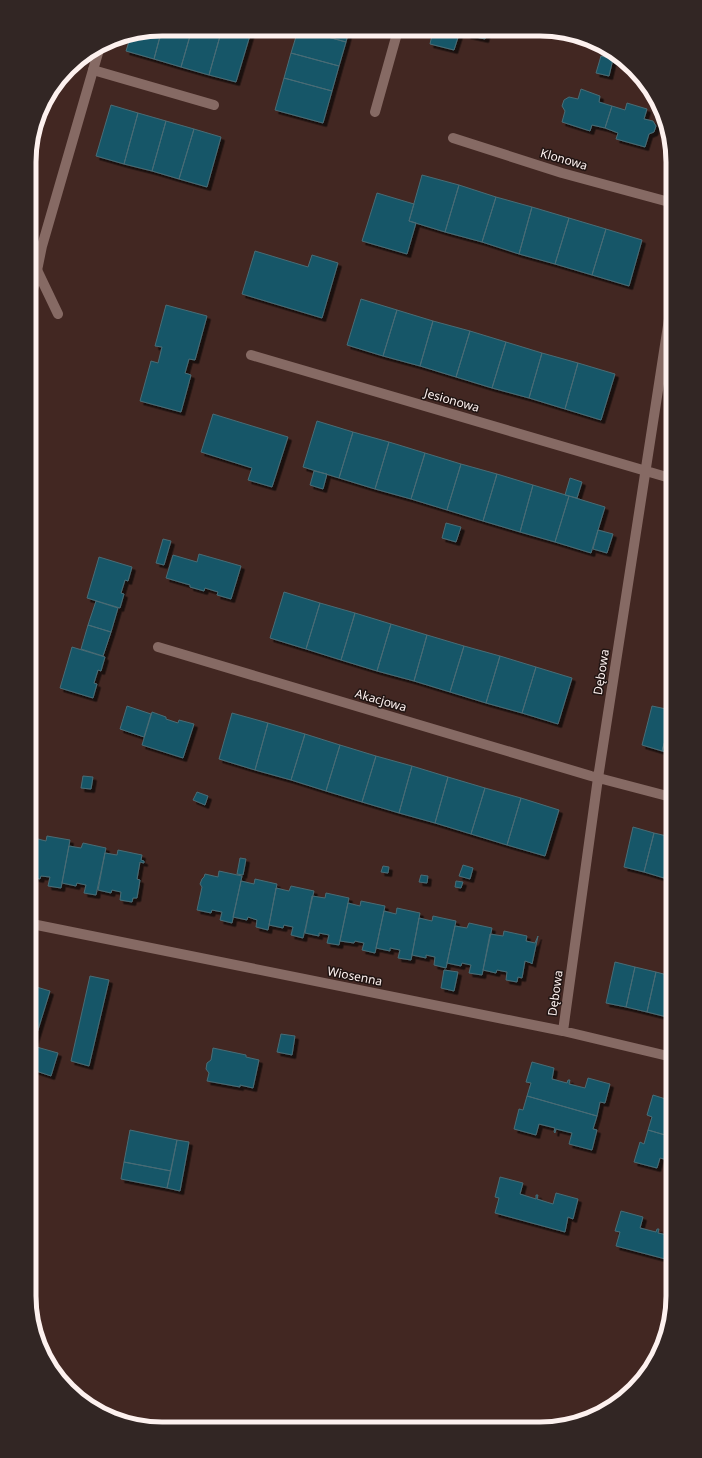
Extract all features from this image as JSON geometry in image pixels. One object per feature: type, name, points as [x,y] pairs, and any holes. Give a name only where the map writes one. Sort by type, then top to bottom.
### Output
[{"type":"street","points":[[375,112],[396,36]]},
{"type":"street","points":[[36,275],[42,246],[98,54]]},
{"type":"street","points":[[93,70],[214,105]]},
{"type":"street","name":"Klonowa","points":[[453,138],[562,173],[666,201]]},
{"type":"street","points":[[37,270],[58,314]]},
{"type":"street","name":"Dębowa","points":[[563,1031],[598,778],[666,338]]},
{"type":"street","name":"Jesionowa","points":[[252,355],[666,477]]},
{"type":"street","name":"Akacjowa","points":[[158,647],[598,778],[666,796]]},
{"type":"street","name":"Wiosenna","points":[[36,925],[563,1031],[666,1056]]},
{"type":"building","points":[[160,36],[190,36],[181,67],[154,59]]},
{"type":"building","points":[[160,36],[154,59],[126,51],[129,40]]},
{"type":"building","points":[[190,36],[220,36],[209,75],[181,67]]},
{"type":"building","points":[[220,36],[250,36],[236,82],[209,75]]},
{"type":"building","points":[[296,36],[324,36],[346,42],[339,66],[291,53]]},
{"type":"building","points":[[324,36],[348,36],[346,42]]},
{"type":"building","points":[[432,36],[458,36],[454,50],[430,44]]},
{"type":"building","points":[[472,36],[486,36],[485,39]]},
{"type":"building","points":[[291,53],[339,66],[332,91],[284,78]]},
{"type":"building","points":[[601,56],[613,59],[609,76],[596,73]]},
{"type":"building","points":[[284,78],[332,91],[323,123],[275,110]]},
{"type":"building","points":[[581,89],[600,96],[599,102],[612,106],[605,128],[592,125],[590,131],[562,122],[565,111],[562,106],[564,100],[569,97],[578,99]]},
{"type":"building","points":[[627,103],[647,109],[644,119],[653,121],[656,126],[654,132],[649,134],[645,147],[616,139],[618,133],[605,128],[612,106],[625,110]]},
{"type":"building","points":[[111,105],[138,113],[124,164],[96,156]]},
{"type":"building","points":[[138,113],[166,121],[152,171],[124,164]]},
{"type":"building","points":[[166,121],[194,129],[179,179],[152,171]]},
{"type":"building","points":[[194,129],[221,137],[207,187],[179,179]]},
{"type":"building","points":[[422,175],[459,185],[445,232],[409,221]]},
{"type":"building","points":[[459,185],[496,197],[482,242],[445,232]]},
{"type":"building","points":[[377,193],[414,204],[409,221],[416,223],[407,254],[362,241]]},
{"type":"building","points":[[496,197],[532,207],[519,254],[482,242]]},
{"type":"building","points":[[532,207],[569,218],[555,264],[519,254]]},
{"type":"building","points":[[569,218],[606,229],[592,275],[555,264]]},
{"type":"building","points":[[606,229],[642,240],[629,286],[592,275]]},
{"type":"building","points":[[255,251],[308,267],[312,255],[338,263],[322,318],[242,294]]},
{"type":"building","points":[[361,299],[397,310],[383,356],[347,345]]},
{"type":"building","points":[[166,305],[207,316],[195,360],[189,359],[185,373],[191,375],[181,412],[140,401],[151,361],[158,363],[162,347],[155,346]]},
{"type":"building","points":[[397,310],[433,321],[420,366],[383,356]]},
{"type":"building","points":[[433,321],[470,331],[456,377],[420,366]]},
{"type":"building","points":[[470,331],[506,342],[492,388],[456,377]]},
{"type":"building","points":[[506,342],[542,353],[529,398],[492,388]]},
{"type":"building","points":[[542,353],[578,363],[565,409],[529,398]]},
{"type":"building","points":[[578,363],[615,374],[601,420],[565,409]]},
{"type":"building","points":[[213,414],[288,437],[272,487],[248,480],[252,468],[201,452]]},
{"type":"building","points":[[317,421],[353,432],[339,478],[303,467]]},
{"type":"building","points":[[353,432],[389,442],[375,489],[339,478]]},
{"type":"building","points":[[389,442],[425,453],[411,499],[375,489]]},
{"type":"building","points":[[425,453],[461,464],[447,510],[411,499]]},
{"type":"building","points":[[461,464],[497,474],[483,521],[447,510]]},
{"type":"building","points":[[314,471],[327,474],[323,489],[310,485]]},
{"type":"building","points":[[497,474],[533,485],[520,532],[483,521]]},
{"type":"building","points":[[570,478],[582,482],[577,498],[565,495]]},
{"type":"building","points":[[533,485],[569,496],[555,542],[520,532]]},
{"type":"building","points":[[569,496],[605,507],[591,553],[555,542]]},
{"type":"building","points":[[446,523],[461,527],[456,542],[442,538]]},
{"type":"building","points":[[598,530],[613,534],[607,553],[593,549]]},
{"type":"building","points":[[163,539],[171,541],[164,565],[156,563]]},
{"type":"building","points":[[199,554],[241,566],[231,599],[217,595],[218,592],[205,588],[204,591],[166,578],[173,555],[197,562]]},
{"type":"building","points":[[99,557],[132,567],[128,581],[125,580],[121,593],[124,594],[120,608],[87,598]]},
{"type":"building","points":[[284,592],[320,603],[306,649],[270,638]]},
{"type":"building","points":[[96,601],[118,608],[111,632],[88,625]]},
{"type":"building","points":[[320,603],[355,613],[341,660],[306,649]]},
{"type":"building","points":[[355,613],[391,624],[377,671],[341,660]]},
{"type":"building","points":[[391,624],[427,635],[414,681],[377,671]]},
{"type":"building","points":[[88,625],[111,632],[103,656],[81,649]]},
{"type":"building","points":[[427,635],[464,646],[450,692],[414,681]]},
{"type":"building","points":[[464,646],[500,656],[486,703],[450,692]]},
{"type":"building","points":[[72,647],[105,657],[101,671],[98,670],[94,683],[97,684],[93,698],[60,688]]},
{"type":"building","points":[[500,656],[536,667],[522,713],[486,703]]},
{"type":"building","points":[[536,667],[572,678],[558,724],[522,713]]},
{"type":"building","points":[[127,706],[151,714],[144,737],[120,729]]},
{"type":"building","points":[[652,706],[666,709],[666,737],[662,751],[642,745]]},
{"type":"building","points":[[152,712],[178,723],[179,720],[194,724],[183,758],[142,745]]},
{"type":"building","points":[[232,713],[268,723],[255,770],[219,759]]},
{"type":"building","points":[[268,723],[305,734],[291,780],[255,770]]},
{"type":"building","points":[[305,734],[340,745],[326,791],[291,780]]},
{"type":"building","points":[[666,737],[666,752],[662,751]]},
{"type":"building","points":[[340,745],[376,756],[362,802],[326,791]]},
{"type":"building","points":[[376,756],[412,766],[399,813],[362,802]]},
{"type":"building","points":[[412,766],[448,777],[435,823],[399,813]]},
{"type":"building","points":[[83,776],[93,777],[91,789],[81,788]]},
{"type":"building","points":[[448,777],[485,788],[471,834],[435,823]]},
{"type":"building","points":[[485,788],[521,798],[507,845],[471,834]]},
{"type":"building","points":[[197,792],[208,796],[205,805],[193,800]]},
{"type":"building","points":[[521,798],[559,810],[545,856],[507,845]]},
{"type":"building","points":[[633,827],[654,833],[644,872],[624,867]]},
{"type":"building","points":[[654,833],[666,836],[666,871],[664,878],[644,872]]},
{"type":"building","points":[[47,836],[70,840],[61,888],[48,886],[50,877],[41,876],[40,879],[36,878],[36,838],[46,841]]},
{"type":"building","points":[[83,843],[106,848],[96,895],[84,893],[86,885],[77,883],[76,886],[62,883],[69,846],[81,848]]},
{"type":"building","points":[[118,850],[142,855],[141,860],[144,861],[144,863],[140,862],[137,879],[140,880],[137,898],[133,898],[132,902],[120,900],[121,892],[112,890],[111,893],[98,890],[105,853],[117,855]]},
{"type":"building","points":[[240,858],[246,859],[243,875],[237,874]]},
{"type":"building","points":[[463,865],[473,868],[470,879],[459,876]]},
{"type":"building","points":[[383,866],[389,867],[388,873],[381,872]]},
{"type":"building","points":[[219,871],[242,876],[232,923],[220,920],[222,912],[212,910],[211,913],[197,910],[202,887],[200,884],[202,879],[205,874],[218,877]]},
{"type":"building","points":[[421,875],[428,876],[427,883],[419,882]]},
{"type":"building","points":[[255,879],[277,884],[268,930],[256,927],[257,920],[248,917],[247,920],[233,917],[241,881],[254,884]]},
{"type":"building","points":[[456,881],[463,882],[461,888],[455,887]]},
{"type":"building","points":[[291,886],[314,891],[303,938],[291,935],[293,927],[284,925],[283,928],[269,925],[276,888],[289,891]]},
{"type":"building","points":[[326,893],[349,898],[339,945],[327,943],[329,935],[319,933],[319,936],[305,933],[312,896],[325,898]]},
{"type":"building","points":[[361,901],[385,906],[375,953],[362,950],[364,943],[355,941],[354,943],[340,941],[348,903],[360,906]]},
{"type":"building","points":[[397,908],[420,913],[411,960],[398,958],[400,950],[390,948],[390,951],[376,948],[384,911],[396,914]]},
{"type":"building","points":[[433,916],[456,921],[446,968],[434,965],[435,957],[426,955],[426,958],[412,955],[419,918],[432,921]]},
{"type":"building","points":[[469,923],[492,928],[482,975],[469,973],[471,965],[462,963],[461,966],[447,963],[455,926],[467,928]]},
{"type":"building","points":[[504,931],[527,936],[526,941],[535,943],[538,936],[532,964],[525,961],[522,978],[518,977],[517,982],[506,980],[507,972],[497,970],[496,973],[483,970],[490,934],[503,936]]},
{"type":"building","points":[[615,962],[635,967],[626,1007],[606,1003]]},
{"type":"building","points":[[635,967],[656,972],[647,1012],[626,1007]]},
{"type":"building","points":[[444,970],[458,972],[454,991],[441,988]]},
{"type":"building","points":[[656,972],[666,975],[666,1017],[647,1012]]},
{"type":"building","points":[[90,976],[109,980],[89,1066],[71,1061]]},
{"type":"building","points":[[36,987],[50,991],[36,1036]]},
{"type":"building","points":[[281,1034],[295,1036],[292,1055],[277,1052]]},
{"type":"building","points":[[36,1047],[58,1053],[51,1076],[36,1071]]},
{"type":"building","points":[[213,1048],[246,1055],[246,1057],[259,1060],[253,1088],[207,1081],[209,1073],[206,1069],[207,1063],[211,1060]]},
{"type":"building","points":[[532,1062],[554,1068],[552,1079],[567,1083],[568,1080],[570,1080],[569,1084],[585,1088],[588,1078],[610,1084],[605,1103],[600,1102],[597,1116],[527,1096],[531,1083],[526,1082]]},
{"type":"building","points":[[653,1095],[666,1099],[666,1135],[648,1130],[652,1117],[647,1115]]},
{"type":"building","points":[[527,1096],[597,1116],[593,1129],[597,1130],[592,1150],[569,1144],[572,1133],[556,1129],[555,1133],[555,1128],[539,1124],[536,1135],[514,1129],[519,1109],[523,1110]]},
{"type":"building","points":[[130,1130],[177,1140],[171,1171],[124,1162]]},
{"type":"building","points":[[648,1130],[666,1135],[666,1160],[660,1158],[657,1168],[634,1162],[640,1142],[644,1144]]},
{"type":"building","points":[[177,1140],[189,1142],[180,1191],[167,1188]]},
{"type":"building","points":[[124,1162],[171,1171],[167,1188],[121,1179]]},
{"type":"building","points":[[500,1177],[523,1183],[520,1194],[536,1199],[536,1195],[538,1195],[537,1199],[553,1204],[556,1193],[578,1199],[573,1219],[568,1217],[565,1232],[495,1213],[499,1198],[495,1197]]},
{"type":"building","points":[[621,1211],[643,1217],[640,1228],[656,1232],[657,1229],[659,1229],[658,1233],[666,1235],[666,1259],[616,1246],[620,1232],[615,1231]]}]
